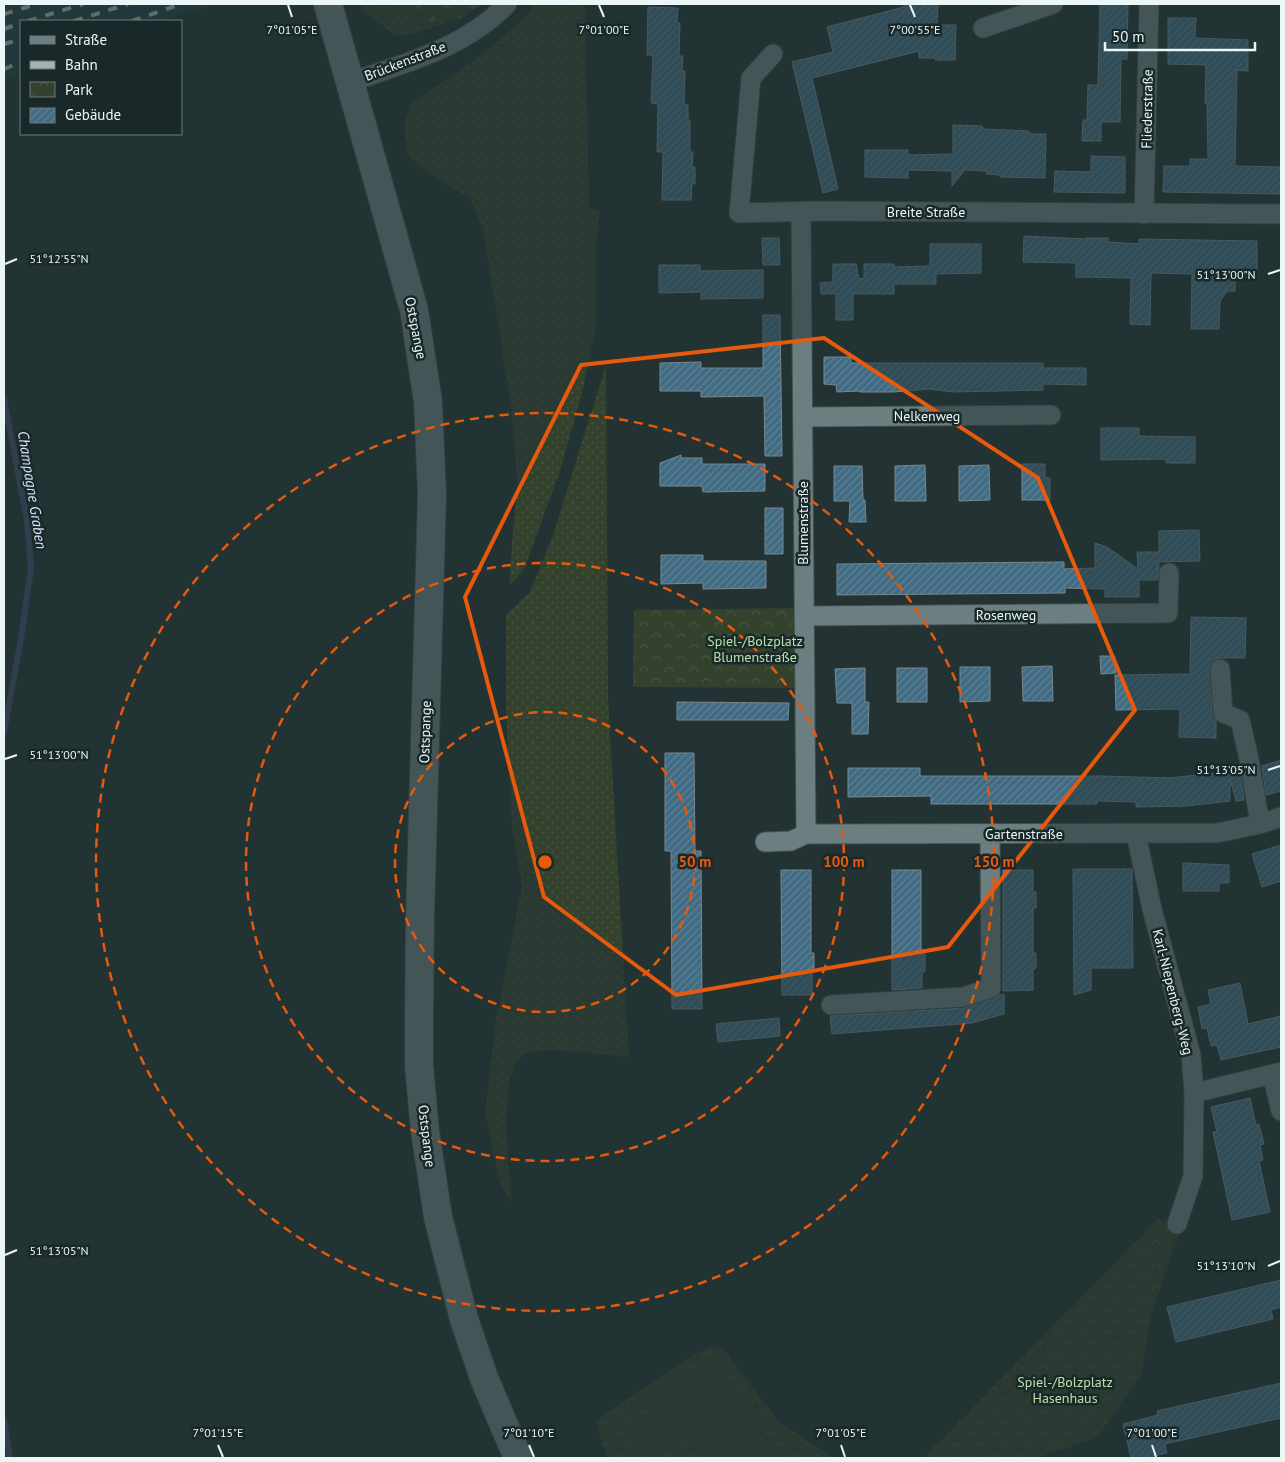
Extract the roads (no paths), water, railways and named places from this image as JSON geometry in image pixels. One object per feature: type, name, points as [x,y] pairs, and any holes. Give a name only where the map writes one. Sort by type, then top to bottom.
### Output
[{"type":"main road","name":"Ostspange","points":[[328,4],[414,310],[428,402],[432,494],[418,1024],[419,1066],[425,1131],[438,1217],[459,1300],[484,1378],[518,1458]]},
{"type":"street","name":"Brückenstraße","points":[[351,82],[434,52],[468,35],[496,15],[507,4]]},
{"type":"street","points":[[983,28],[1053,4]]},
{"type":"street","name":"Fliederstraße","points":[[1144,214],[1149,4]]},
{"type":"street","name":"Breite Straße","points":[[773,54],[751,78],[740,213],[1281,214]]},
{"type":"street","name":"Blumenstraße","points":[[801,212],[806,834]]},
{"type":"street","name":"Nelkenweg","points":[[802,417],[1051,415]]},
{"type":"street","name":"Rosenweg","points":[[804,616],[1168,613],[1169,573]]},
{"type":"street","points":[[1220,669],[1223,713],[1240,720],[1260,824]]},
{"type":"street","name":"Gartenstraße","points":[[766,842],[791,841],[806,834],[1217,833],[1260,824],[1281,817]]},
{"type":"street","points":[[831,1005],[963,997],[991,988],[990,834]]},
{"type":"street","name":"Karl-Niepenberg-Weg","points":[[1136,834],[1152,909],[1191,1055],[1194,1093],[1193,1176],[1178,1224]]},
{"type":"street","points":[[1194,1093],[1277,1073],[1281,1111]]},
{"type":"waterway","name":"Champagne Graben","points":[[4,399],[27,520],[31,568],[21,638],[4,732]]},
{"type":"waterway","name":"Champagne Graben","points":[[4,1420],[10,1458]]},
{"type":"railway","points":[[4,14],[37,4]]},
{"type":"railway","points":[[31,20],[83,4]]},
{"type":"railway","points":[[77,20],[128,4]]},
{"type":"railway","points":[[135,20],[181,4]]},
{"type":"railway","points":[[4,29],[20,23]]},
{"type":"railway","points":[[4,44],[20,39]]},
{"type":"railway","points":[[4,69],[20,62]]},
{"type":"park label","name":"Spiel-/Bolzplatz Blumenstraße","points":[[755,650]]},
{"type":"park label","name":"Spiel-/Bolzplatz Hasenhaus","points":[[1065,1390]]}]
